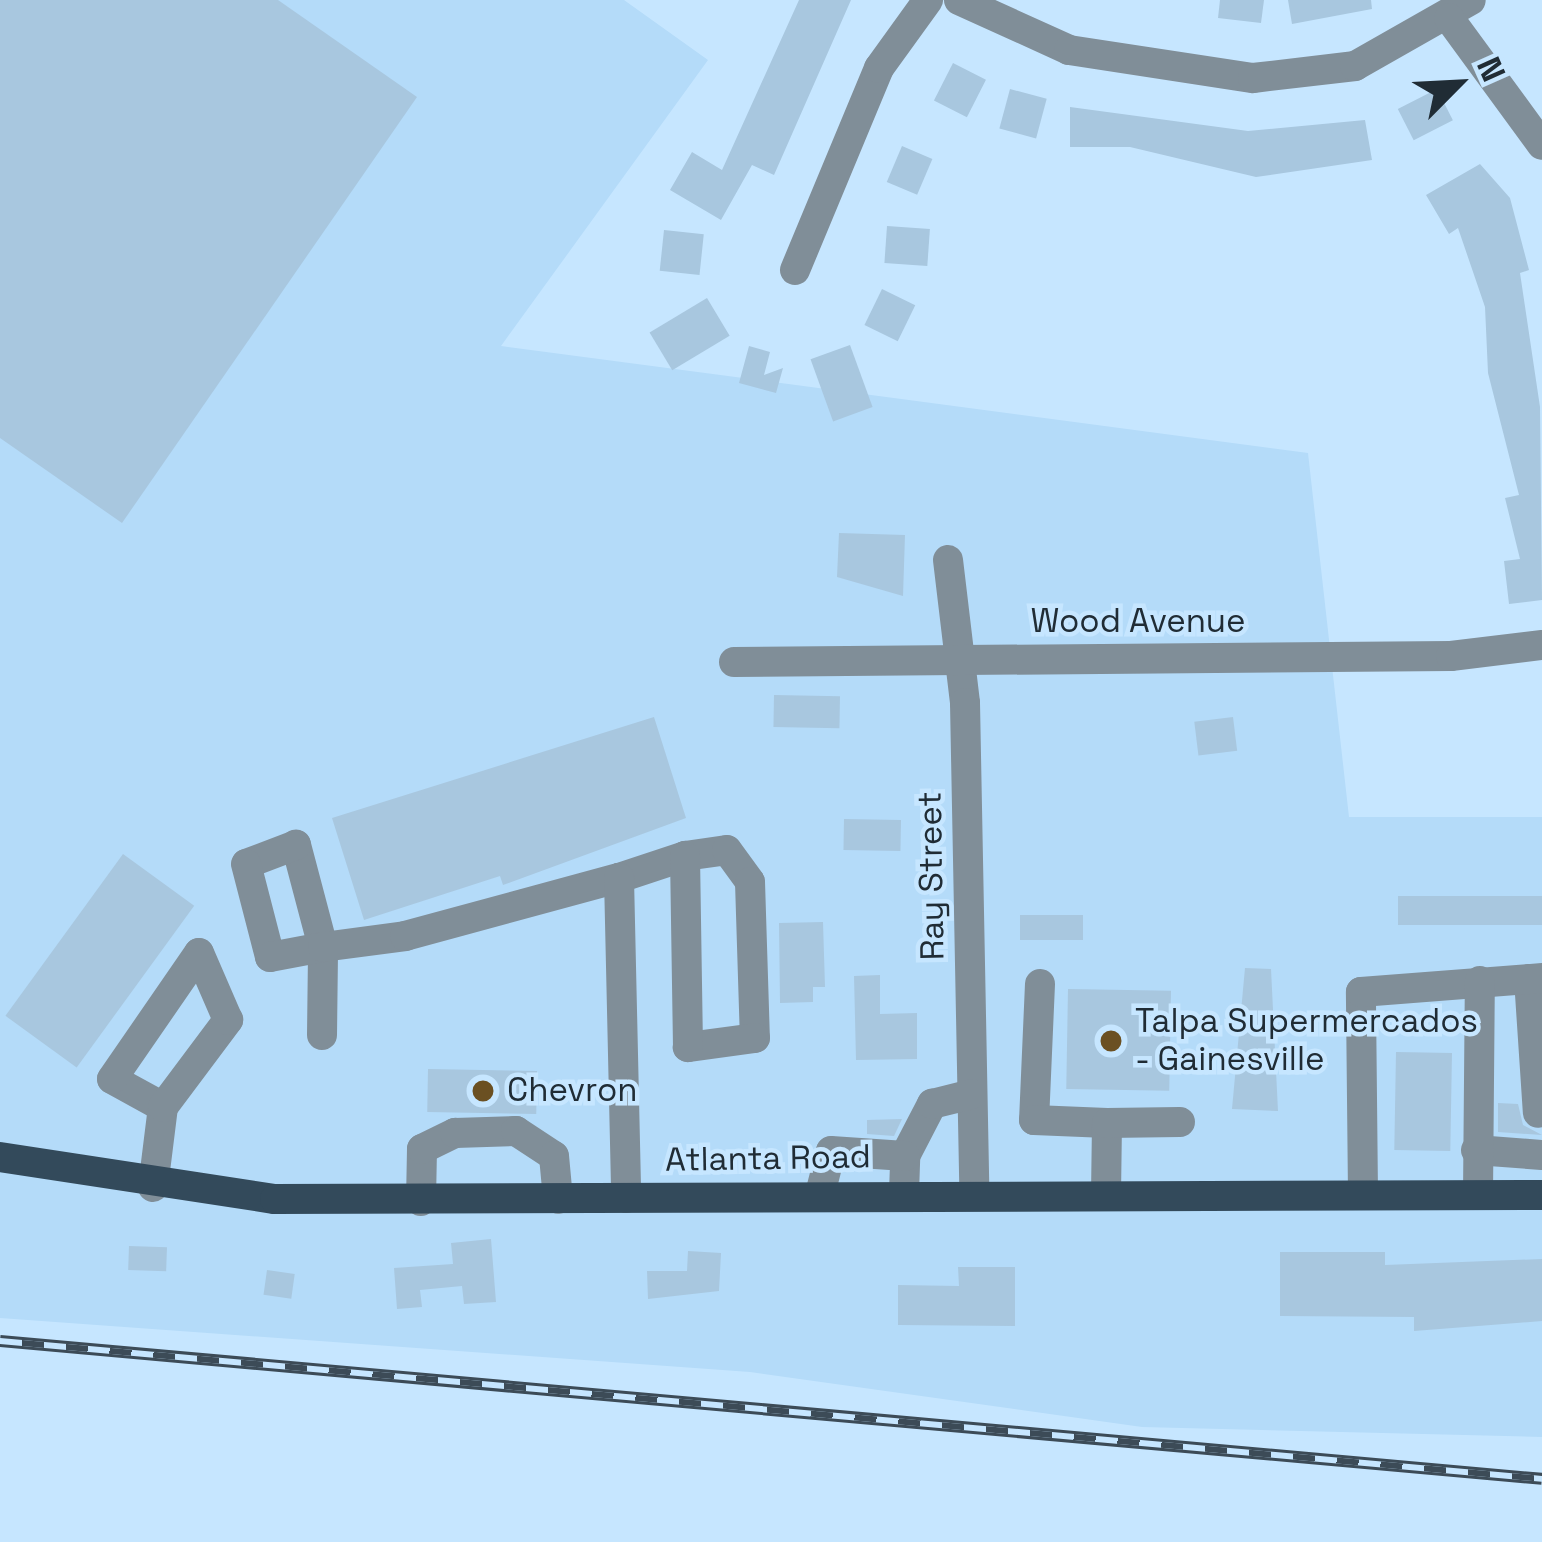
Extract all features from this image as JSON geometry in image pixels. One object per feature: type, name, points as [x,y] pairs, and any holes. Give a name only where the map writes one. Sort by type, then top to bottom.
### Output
[{"type":"main road","name":"Atlanta Road","points":[[0,1157],[153,1187],[421,1201],[974,1191],[1541,1196]]},
{"type":"street","points":[[796,270],[879,68],[928,0]]},
{"type":"street","points":[[959,0],[1069,50],[1253,78],[1355,66],[1460,9],[1542,145]]},
{"type":"street","name":"Ray Street","points":[[948,560],[961,659],[974,1191]]},
{"type":"street","name":"Wood Avenue","points":[[734,662],[1451,656],[1542,645]]},
{"type":"street","points":[[322,1035],[323,947],[619,878],[686,856],[727,850],[750,882],[755,1038],[688,1047],[686,856]]},
{"type":"street","points":[[619,878],[626,1198]]},
{"type":"street","points":[[153,1187],[163,1107],[228,1021],[199,953],[112,1079],[163,1107]]},
{"type":"street","points":[[1363,1194],[1361,992],[1535,978],[1538,1113]]},
{"type":"street","points":[[1478,1195],[1480,981]]},
{"type":"street","points":[[1040,984],[1034,1120],[1180,1122]]},
{"type":"street","points":[[904,1192],[905,1156],[940,1095],[972,1094]]},
{"type":"street","points":[[1106,1192],[1107,1123]]},
{"type":"street","points":[[421,1201],[422,1149],[455,1133],[516,1131],[554,1156],[558,1199]]},
{"type":"street","points":[[820,1194],[831,1150],[905,1156]]},
{"type":"street","points":[[1476,1150],[1540,1153],[1541,1196]]},
{"type":"shaded area","points":[[0,0],[624,0],[708,60],[501,346],[1308,453],[1349,817],[1542,817],[1542,1437],[1142,1427],[750,1372],[0,1318]]},
{"type":"building","points":[[0,0],[278,0],[417,97],[122,523],[0,438]]},
{"type":"building","points":[[799,0],[851,0],[774,175],[752,165],[721,220],[670,190],[692,152],[722,170]]},
{"type":"building","points":[[1220,0],[1264,0],[1261,23],[1218,18]]},
{"type":"building","points":[[1288,0],[1371,0],[1372,9],[1292,24]]},
{"type":"building","points":[[953,63],[986,80],[967,117],[934,100]]},
{"type":"building","points":[[1010,89],[1047,99],[1036,138],[999,129]]},
{"type":"building","points":[[1437,89],[1453,120],[1414,140],[1398,109]]},
{"type":"building","points":[[1070,107],[1248,131],[1365,120],[1372,160],[1256,177],[1130,147],[1070,147]]},
{"type":"building","points":[[902,146],[932,159],[917,195],[887,182]]},
{"type":"building","points":[[1480,164],[1510,198],[1529,270],[1520,273],[1540,407],[1542,600],[1509,604],[1504,561],[1520,559],[1505,498],[1519,495],[1488,373],[1485,307],[1458,228],[1449,234],[1426,195]]},
{"type":"building","points":[[887,226],[930,229],[927,266],[884,263]]},
{"type":"building","points":[[664,230],[704,234],[699,275],[660,271]]},
{"type":"building","points":[[882,289],[915,305],[898,341],[864,325]]},
{"type":"building","points":[[707,298],[730,336],[672,370],[650,333]]},
{"type":"building","points":[[850,345],[873,407],[833,421],[811,359]]},
{"type":"building","points":[[749,346],[770,352],[764,375],[783,368],[776,393],[739,383]]},
{"type":"building","points":[[839,533],[905,535],[903,596],[837,577]]},
{"type":"building","points":[[774,695],[840,696],[839,728],[773,727]]},
{"type":"building","points":[[654,717],[686,818],[503,885],[500,876],[364,920],[332,818]]},
{"type":"building","points":[[1233,717],[1237,751],[1198,755],[1194,722]]},
{"type":"building","points":[[844,819],[901,820],[900,851],[843,850]]},
{"type":"building","points":[[123,854],[194,906],[77,1068],[5,1016]]},
{"type":"building","points":[[1398,896],[1542,896],[1542,925],[1398,925]]},
{"type":"building","points":[[1020,915],[1083,915],[1083,940],[1020,940]]},
{"type":"building","points":[[823,922],[825,987],[813,987],[813,1002],[780,1003],[779,923]]},
{"type":"building","points":[[1245,968],[1271,969],[1278,1111],[1232,1109]]},
{"type":"building","points":[[880,975],[880,1014],[917,1013],[917,1059],[856,1060],[854,976]]},
{"type":"building","points":[[1068,989],[1171,991],[1169,1091],[1066,1089]]},
{"type":"building","points":[[1396,1052],[1452,1053],[1450,1151],[1394,1150]]},
{"type":"building","name":"Chevron","points":[[428,1069],[537,1071],[536,1114],[427,1112]]},
{"type":"building","points":[[1498,1103],[1518,1104],[1523,1125],[1542,1135],[1498,1132]]},
{"type":"building","points":[[902,1119],[894,1136],[867,1134],[867,1120]]},
{"type":"building","points":[[491,1239],[496,1302],[464,1304],[462,1286],[420,1290],[422,1307],[397,1309],[394,1268],[453,1264],[451,1243]]},
{"type":"building","points":[[129,1246],[167,1247],[166,1271],[128,1270]]},
{"type":"building","points":[[688,1251],[721,1253],[719,1291],[648,1299],[647,1271],[687,1271]]},
{"type":"building","points":[[1280,1252],[1385,1252],[1385,1265],[1542,1259],[1542,1321],[1414,1331],[1414,1317],[1280,1316]]},
{"type":"building","points":[[958,1267],[1015,1267],[1015,1326],[898,1325],[898,1285],[959,1286]]},
{"type":"building","points":[[267,1270],[295,1274],[291,1299],[264,1295]]},
{"type":"railway","points":[[0,1341],[1542,1479]]},
{"type":"place","name":"Talpa Supermercados - Gainesville","points":[[1111,1041]]},
{"type":"place","name":"Chevron","points":[[483,1091]]}]
